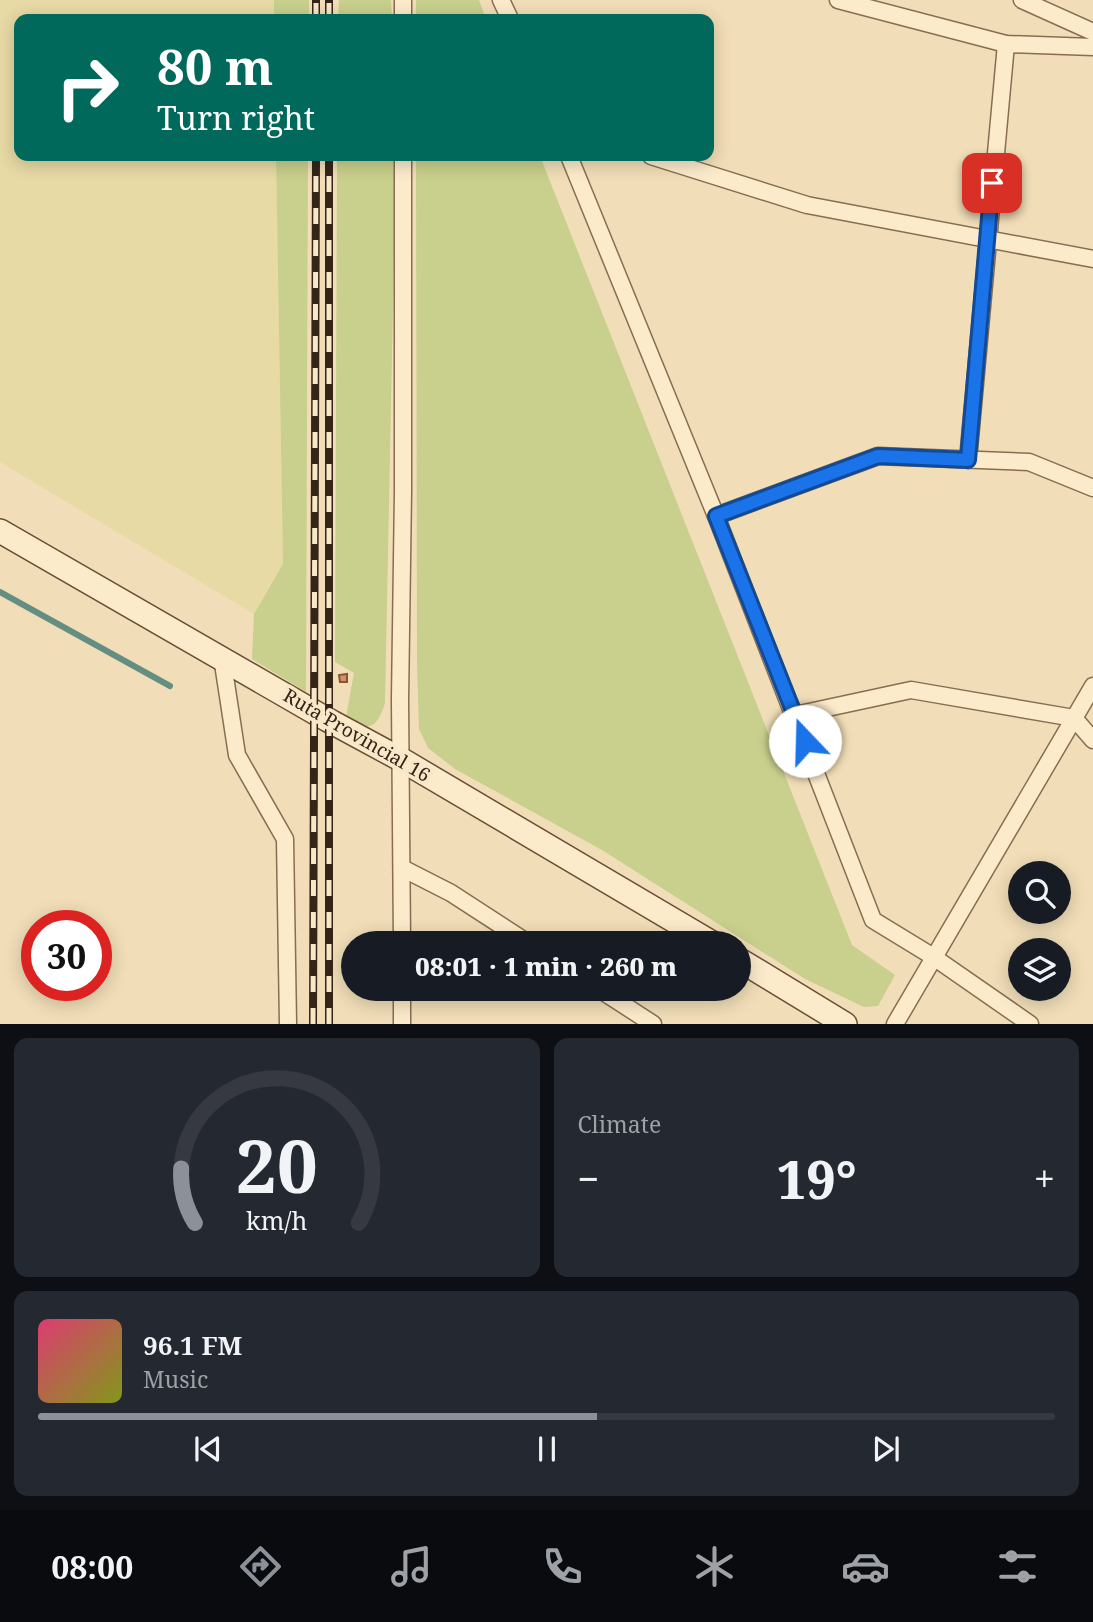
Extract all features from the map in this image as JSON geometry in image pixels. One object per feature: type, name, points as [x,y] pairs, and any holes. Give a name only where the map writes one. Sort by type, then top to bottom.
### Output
[{"type":"main road","name":"Ruta Provincial 16","points":[[0,531],[401,760],[692,931]]},
{"type":"main road","points":[[751,968],[845,1024]]},
{"type":"street","points":[[838,0],[1006,44],[1093,47]]},
{"type":"street","points":[[1022,0],[1093,32]]},
{"type":"street","points":[[968,460],[1006,44]]},
{"type":"street","points":[[402,931],[400,700],[403,161]]},
{"type":"street","points":[[571,161],[716,516],[873,920],[933,956],[1030,1024]]},
{"type":"street","points":[[667,161],[807,205],[1093,259]]},
{"type":"street","points":[[716,516],[878,456],[1029,462],[1093,488]]},
{"type":"street","points":[[222,657],[237,755],[285,839],[288,1024]]},
{"type":"street","points":[[895,1024],[1093,686]]},
{"type":"street","points":[[795,715],[912,690],[1074,718],[1093,740]]},
{"type":"street","points":[[402,868],[451,893],[510,931]]},
{"type":"street","points":[[402,1001],[402,1024]]},
{"type":"street","points":[[618,1001],[653,1024]]},
{"type":"shaded area","points":[[0,0],[274,0],[274,14],[14,14],[14,161],[276,161],[283,564],[254,614],[0,462]]},
{"type":"green space","points":[[274,0],[309,0],[309,14],[274,14]]},
{"type":"green space","points":[[339,0],[391,0],[392,14],[338,14]]},
{"type":"green space","points":[[416,0],[479,0],[484,14],[416,14]]},
{"type":"green space","points":[[276,161],[308,161],[306,692],[252,659],[254,614],[283,564]]},
{"type":"green space","points":[[337,161],[396,161],[385,703],[379,718],[371,726],[360,725],[346,717],[354,673],[335,662]]},
{"type":"green space","points":[[416,161],[542,161],[852,945],[895,975],[878,1006],[864,1007],[805,979],[751,945],[751,931],[729,931],[602,850],[455,769],[428,748],[419,729]]},
{"type":"building","points":[[347,674],[347,682],[340,682],[339,675]]},
{"type":"waterway","points":[[0,592],[170,686]]},
{"type":"railway","points":[[316,0],[316,14]]},
{"type":"railway","points":[[329,0],[329,14]]},
{"type":"railway","points":[[313,1024],[316,161]]},
{"type":"railway","points":[[329,161],[329,1024]]},
{"type":"route","points":[[805,741],[716,516],[878,456],[968,460],[992,183]]}]
